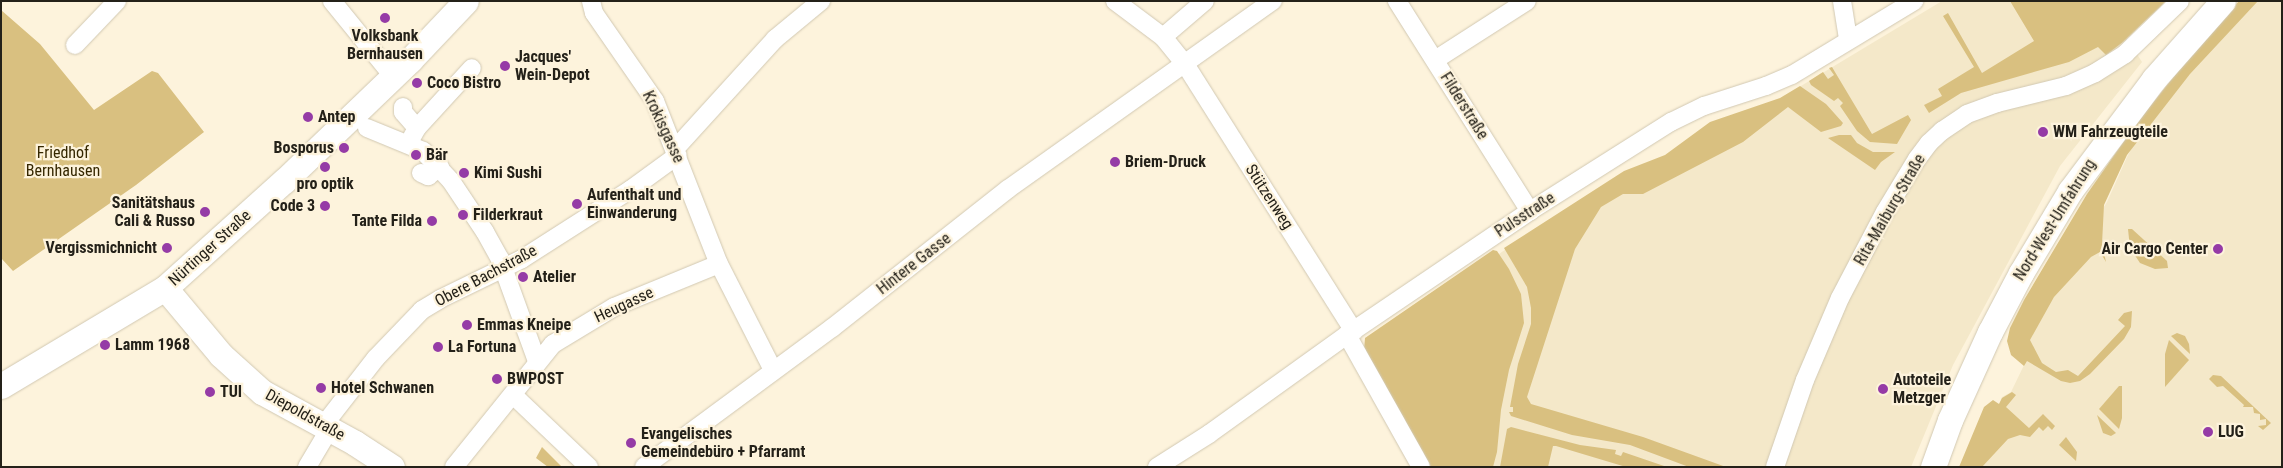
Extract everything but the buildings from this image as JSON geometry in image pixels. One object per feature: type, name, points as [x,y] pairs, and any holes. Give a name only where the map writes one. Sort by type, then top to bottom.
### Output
[{"type":"main road","name":"Nürtinger Straße","points":[[1,386],[165,288],[284,181],[393,76],[466,1]]},
{"type":"main road","name":"Nord-West-Umfahrung","points":[[1933,467],[1950,420],[1990,332],[2021,273],[2070,191],[2148,87],[2223,1]]},
{"type":"main road","name":"Diepoldstraße","points":[[165,288],[210,342],[247,380],[272,400],[355,443],[392,467]]},
{"type":"street","points":[[75,44],[117,1]]},
{"type":"street","points":[[332,1],[393,76]]},
{"type":"street","name":"Krokisgasse","points":[[591,1],[594,13],[655,101],[677,152],[719,264],[773,370]]},
{"type":"street","name":"Obere Bachstraße","points":[[307,467],[326,428],[376,358],[422,310],[440,299],[522,259],[602,209],[677,152],[760,54],[792,24],[821,1]]},
{"type":"street","name":"Stützenweg","points":[[1114,1],[1163,38],[1185,64],[1350,333],[1421,467]]},
{"type":"street","points":[[1163,38],[1205,1]]},
{"type":"street","name":"Hintere Gasse","points":[[644,467],[857,309],[1008,189],[1273,1]]},
{"type":"street","name":"Filderstraße","points":[[1397,1],[1530,211]]},
{"type":"street","points":[[1435,60],[1527,1]]},
{"type":"street","points":[[1842,1],[1848,40]]},
{"type":"street","name":"Pulsstraße","points":[[1157,467],[1530,211],[1671,122],[1704,106],[1766,86],[1792,75],[1914,1]]},
{"type":"street","name":"Rita-Maiburg-Straße","points":[[1776,467],[1805,380],[1840,298],[1885,212],[1917,159],[1929,143],[1948,126],[1974,112],[1997,103],[2066,86],[2095,73],[2125,54],[2180,1]]},
{"type":"street","points":[[402,145],[472,68]]},
{"type":"street","points":[[403,107],[403,112],[417,128]]},
{"type":"street","points":[[367,128],[402,145],[423,151],[440,167],[485,232],[503,268],[538,361]]},
{"type":"street","points":[[421,173],[428,176],[440,167]]},
{"type":"street","name":"Heugasse","points":[[454,467],[553,344],[614,307],[719,264]]},
{"type":"street","points":[[513,395],[589,467]]},
{"type":"shaded area","points":[[1942,1],[2103,1],[2142,62],[2060,166],[1953,365],[1911,467],[1441,467],[1371,341],[1546,222],[1781,98]]},
{"type":"shaded area","points":[[2248,1],[2282,1],[2282,467],[1973,467],[2002,397],[2011,392],[2026,361],[2023,351],[2081,243],[2107,202],[2127,157],[2145,124]]},
{"type":"green space","points":[[2010,1],[2166,1],[2123,42],[2106,55],[2098,47],[2069,62],[1961,93],[1929,113],[1924,105],[1942,96],[1938,89],[1974,67],[1943,16],[1948,13],[1982,73],[2034,41]]},
{"type":"green space","points":[[2239,1],[2258,1],[2190,74],[2127,155],[2104,205],[2102,244],[2106,262],[2100,252],[2091,257],[2054,297],[2030,340],[2042,363],[2056,372],[2068,370],[2078,376],[2125,326],[2118,320],[2124,313],[2132,311],[2131,327],[2124,339],[2090,374],[2080,381],[2070,383],[2061,381],[2027,361],[2024,366],[2011,355],[2007,341],[2010,328],[2024,300],[2087,194],[2136,124],[2191,55]]},
{"type":"green space","name":"Friedhof Bernhausen","points":[[1,10],[40,44],[94,110],[152,71],[158,73],[204,132],[136,185],[13,271],[1,258]]},
{"type":"green space","points":[[1832,67],[1872,134],[1908,115],[1911,120],[1897,144],[1870,142],[1857,131],[1840,106],[1843,103],[1838,98],[1834,101],[1811,85],[1809,81],[1823,72],[1828,79],[1834,75],[1829,68]]},
{"type":"green space","points":[[1800,86],[1826,104],[1843,123],[1841,126],[1821,132],[1788,107],[1743,142],[1643,194],[1623,194],[1601,207],[1575,249],[1527,397],[1531,404],[1643,437],[1726,467],[1689,467],[1630,445],[1572,435],[1511,416],[1509,412],[1513,412],[1513,407],[1510,407],[1518,364],[1531,324],[1531,308],[1527,287],[1504,248],[1624,171],[1665,155],[1710,122],[1780,98]]},
{"type":"green space","points":[[1839,135],[1851,135],[1857,143],[1873,152],[1895,152],[1881,162],[1875,170],[1828,138]]},
{"type":"green space","points":[[2128,229],[2132,229],[2167,261],[2168,268],[2155,269],[2140,263],[2130,248]]},
{"type":"green space","points":[[1493,250],[1497,251],[1509,269],[1521,294],[1524,323],[1509,370],[1501,410],[1497,452],[1493,467],[1429,467],[1364,350],[1365,338]]},
{"type":"green space","points":[[2177,333],[2185,336],[2189,344],[2190,354],[2171,336]]},
{"type":"green space","points":[[2169,340],[2189,360],[2165,387],[2165,354]]},
{"type":"green space","points":[[2213,375],[2221,376],[2271,423],[2263,430],[2258,426],[2266,425],[2266,419],[2260,420],[2260,414],[2254,413],[2253,407],[2243,407],[2244,405],[2223,386],[2217,387],[2209,379]]},
{"type":"green space","points":[[2119,386],[2122,386],[2122,418],[2119,429],[2099,409]]},
{"type":"green space","points":[[2012,392],[2016,395],[2006,407],[2029,428],[2043,414],[2055,426],[2052,430],[2048,426],[2043,431],[2039,427],[2030,437],[2020,435],[2008,439],[1982,467],[1959,467],[1984,407],[1993,400],[1999,404],[2002,398]]},
{"type":"green space","points":[[2097,415],[2116,433],[2111,436],[2103,433]]},
{"type":"green space","points":[[1511,427],[1580,445],[1616,450],[1615,454],[1621,456],[1623,452],[1667,467],[1626,467],[1553,446],[1548,467],[1500,467],[1507,429]]},
{"type":"green space","points":[[2066,437],[2077,452],[2076,461],[2059,445]]},
{"type":"green space","points":[[542,447],[562,467],[548,467],[536,458]]},
{"type":"place","name":"Volksbank Bernhausen","points":[[385,18]]},
{"type":"place","name":"Jacques' Wein-Depot","points":[[505,66]]},
{"type":"place","name":"Coco Bistro","points":[[417,83]]},
{"type":"place","name":"Antep","points":[[308,117]]},
{"type":"place","name":"WM Fahrzeugteile","points":[[2043,132]]},
{"type":"place","name":"Bosporus","points":[[344,148]]},
{"type":"place","name":"Bär","points":[[416,155]]},
{"type":"place","name":"Briem-Druck","points":[[1115,162]]},
{"type":"place","name":"pro optik","points":[[325,167]]},
{"type":"place","name":"Kimi Sushi","points":[[464,173]]},
{"type":"place","name":"Aufenthalt und Einwanderung","points":[[577,204]]},
{"type":"place","name":"Code 3","points":[[325,206]]},
{"type":"place","name":"Sanitätshaus Cali & Russo","points":[[205,212]]},
{"type":"place","name":"Filderkraut","points":[[463,215]]},
{"type":"place","name":"Tante Filda","points":[[432,221]]},
{"type":"place","name":"Vergissmichnicht","points":[[167,248]]},
{"type":"place","name":"Air Cargo Center","points":[[2218,249]]},
{"type":"place","name":"Atelier","points":[[523,277]]},
{"type":"place","name":"Emmas Kneipe","points":[[467,325]]},
{"type":"place","name":"Lamm 1968","points":[[105,345]]},
{"type":"place","name":"La Fortuna","points":[[438,347]]},
{"type":"place","name":"BWPOST","points":[[497,379]]},
{"type":"place","name":"Hotel Schwanen","points":[[321,388]]},
{"type":"place","name":"Autoteile Metzger","points":[[1883,389]]},
{"type":"place","name":"TUI","points":[[210,392]]},
{"type":"place","name":"LUG","points":[[2208,432]]},
{"type":"place","name":"Evangelisches Gemeindebüro + Pfarramt","points":[[631,443]]}]
